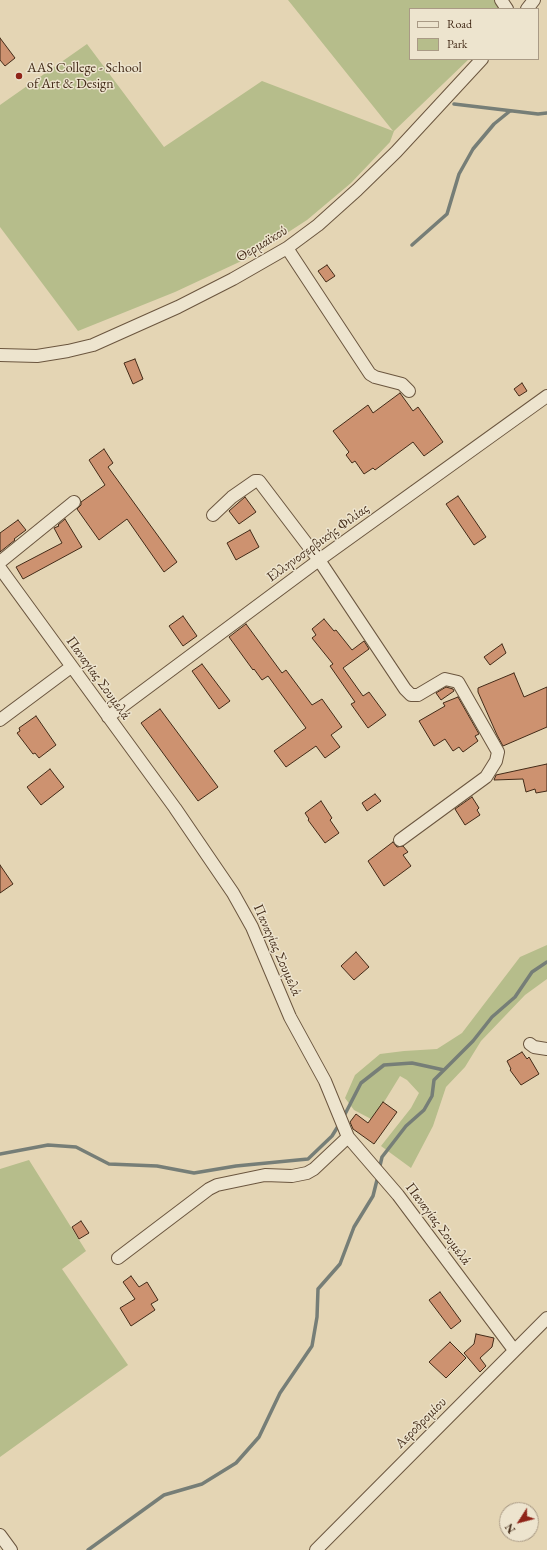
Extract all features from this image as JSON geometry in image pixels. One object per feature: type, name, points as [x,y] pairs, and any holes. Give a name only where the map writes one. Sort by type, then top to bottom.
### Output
[{"type":"street","points":[[528,8],[534,0]]},
{"type":"street","name":"Θερμαϊκού","points":[[0,355],[37,356],[68,351],[93,344],[178,307],[233,279],[287,248],[318,225],[357,190],[396,152],[481,60]]},
{"type":"street","points":[[287,248],[370,374],[375,377],[402,384],[409,391]]},
{"type":"street","name":"Ελληνοσερβικής Φιλίας","points":[[108,717],[319,560],[547,396]]},
{"type":"street","points":[[213,515],[232,497],[259,481],[319,560],[405,689],[412,695],[418,695],[444,679],[458,682],[498,752],[496,761],[486,777],[400,840]]},
{"type":"street","points":[[0,562],[74,502]]},
{"type":"street","name":"Παναγίας Σουμελά","points":[[0,568],[200,844],[245,912],[281,996],[325,1081],[346,1132],[398,1195],[514,1350]]},
{"type":"street","points":[[0,720],[71,667]]},
{"type":"street","points":[[530,1044],[534,1047],[547,1049]]},
{"type":"street","points":[[118,1258],[209,1189],[217,1185],[265,1175],[292,1176],[307,1173],[314,1169],[346,1132]]},
{"type":"street","name":"Αεροδρομίου","points":[[316,1550],[547,1318]]},
{"type":"street","points":[[0,1536],[11,1550]]},
{"type":"green space","points":[[288,0],[495,0],[499,8],[409,8],[409,60],[468,60],[394,131],[390,142],[351,183],[307,220],[250,257],[175,292],[78,331],[0,227],[0,105],[87,44],[164,147],[262,81],[393,131]]},
{"type":"green space","points":[[547,945],[547,979],[525,995],[481,1041],[465,1067],[446,1087],[433,1126],[411,1168],[381,1146],[411,1108],[419,1093],[407,1080],[400,1076],[373,1120],[354,1110],[345,1098],[355,1075],[380,1054],[437,1049],[462,1033],[520,957]]},
{"type":"green space","points":[[29,1160],[86,1251],[62,1269],[128,1365],[0,1457],[0,1169]]},
{"type":"building","points":[[0,38],[15,58],[5,66],[0,60]]},
{"type":"building","points":[[327,265],[335,276],[326,282],[318,271]]},
{"type":"building","points":[[135,359],[143,379],[133,384],[124,363]]},
{"type":"building","points":[[522,383],[527,391],[519,396],[514,389]]},
{"type":"building","points":[[400,393],[413,411],[418,407],[443,442],[424,456],[413,442],[375,470],[373,468],[364,474],[355,461],[352,463],[346,455],[349,452],[333,431],[368,405],[373,413]]},
{"type":"building","points":[[104,449],[113,463],[108,467],[177,562],[164,572],[127,519],[99,540],[77,509],[81,505],[81,502],[105,485],[89,460]]},
{"type":"building","points":[[458,496],[486,537],[474,545],[446,504]]},
{"type":"building","points":[[245,497],[256,512],[239,524],[229,511]]},
{"type":"building","points":[[65,519],[82,547],[23,579],[16,567],[62,543],[54,528],[59,526],[58,525]]},
{"type":"building","points":[[18,520],[26,530],[0,552],[0,533]]},
{"type":"building","points":[[250,530],[259,547],[236,560],[227,543]]},
{"type":"building","points":[[183,616],[197,636],[183,646],[169,626]]},
{"type":"building","points":[[324,619],[334,631],[336,630],[352,650],[364,641],[369,649],[343,668],[363,696],[369,692],[386,715],[368,728],[351,704],[355,702],[330,666],[333,664],[312,638],[316,635],[312,629]]},
{"type":"building","points":[[246,624],[282,673],[286,670],[312,705],[322,699],[342,727],[331,735],[340,747],[325,758],[316,746],[286,767],[274,751],[306,728],[268,676],[262,680],[229,637]]},
{"type":"building","points":[[502,644],[506,653],[490,665],[484,657]]},
{"type":"building","points":[[202,664],[230,701],[219,709],[192,671]]},
{"type":"building","points":[[514,673],[524,697],[547,687],[547,727],[503,746],[478,692],[478,688]]},
{"type":"building","points":[[446,687],[453,689],[454,691],[441,700],[436,693]]},
{"type":"building","points":[[458,697],[479,734],[475,736],[478,741],[463,752],[459,747],[453,751],[445,739],[434,746],[419,721],[445,706],[443,703]]},
{"type":"building","points":[[160,709],[218,787],[198,801],[141,723]]},
{"type":"building","points":[[36,716],[56,745],[39,758],[35,753],[33,754],[17,733],[20,731],[19,728]]},
{"type":"building","points":[[547,764],[547,791],[536,793],[535,789],[526,792],[523,779],[494,780],[496,775]]},
{"type":"building","points":[[50,769],[64,787],[41,805],[27,787]]},
{"type":"building","points":[[375,794],[381,801],[367,811],[362,803]]},
{"type":"building","points":[[472,797],[479,808],[477,810],[480,815],[465,825],[455,809]]},
{"type":"building","points":[[321,801],[332,818],[330,820],[339,833],[325,843],[308,820],[309,819],[305,813]]},
{"type":"building","points":[[393,842],[397,847],[403,846],[408,852],[403,855],[411,866],[384,886],[368,861]]},
{"type":"building","points":[[0,865],[13,884],[0,893]]},
{"type":"building","points":[[356,952],[369,967],[354,980],[341,966]]},
{"type":"building","points":[[522,1052],[527,1059],[529,1057],[539,1074],[521,1085],[510,1070],[511,1069],[507,1061]]},
{"type":"building","points":[[383,1102],[397,1112],[374,1144],[353,1129],[350,1122],[356,1114],[368,1123]]},
{"type":"building","points":[[81,1221],[89,1233],[79,1239],[72,1227]]},
{"type":"building","points":[[131,1276],[139,1287],[147,1282],[158,1300],[151,1304],[155,1310],[131,1326],[120,1308],[135,1299],[123,1282]]},
{"type":"building","points":[[440,1292],[461,1321],[451,1329],[429,1300]]},
{"type":"building","points":[[476,1334],[494,1338],[492,1347],[480,1358],[486,1366],[480,1372],[464,1353],[474,1344]]},
{"type":"building","points":[[450,1342],[466,1358],[446,1378],[429,1362]]},
{"type":"waterway","points":[[454,104],[538,114],[547,113]]},
{"type":"waterway","points":[[412,245],[447,214],[459,174],[473,149],[494,124],[510,111]]},
{"type":"waterway","points":[[379,1170],[382,1157],[406,1126],[424,1110],[432,1096],[434,1080],[473,1041],[492,1017],[515,997],[532,972],[547,962]]},
{"type":"waterway","points":[[343,1118],[361,1083],[384,1065],[412,1063],[444,1070]]},
{"type":"waterway","points":[[0,1154],[48,1145],[76,1147],[109,1164],[157,1166],[194,1173],[236,1166],[308,1159],[332,1136],[340,1123]]},
{"type":"waterway","points":[[88,1550],[164,1495],[202,1484],[236,1463],[259,1437],[280,1393],[312,1346],[317,1317],[318,1289],[340,1264],[354,1227],[373,1196],[378,1176]]},
{"type":"place","name":"AAS College - School of Art & Design","points":[[19,76]]}]
